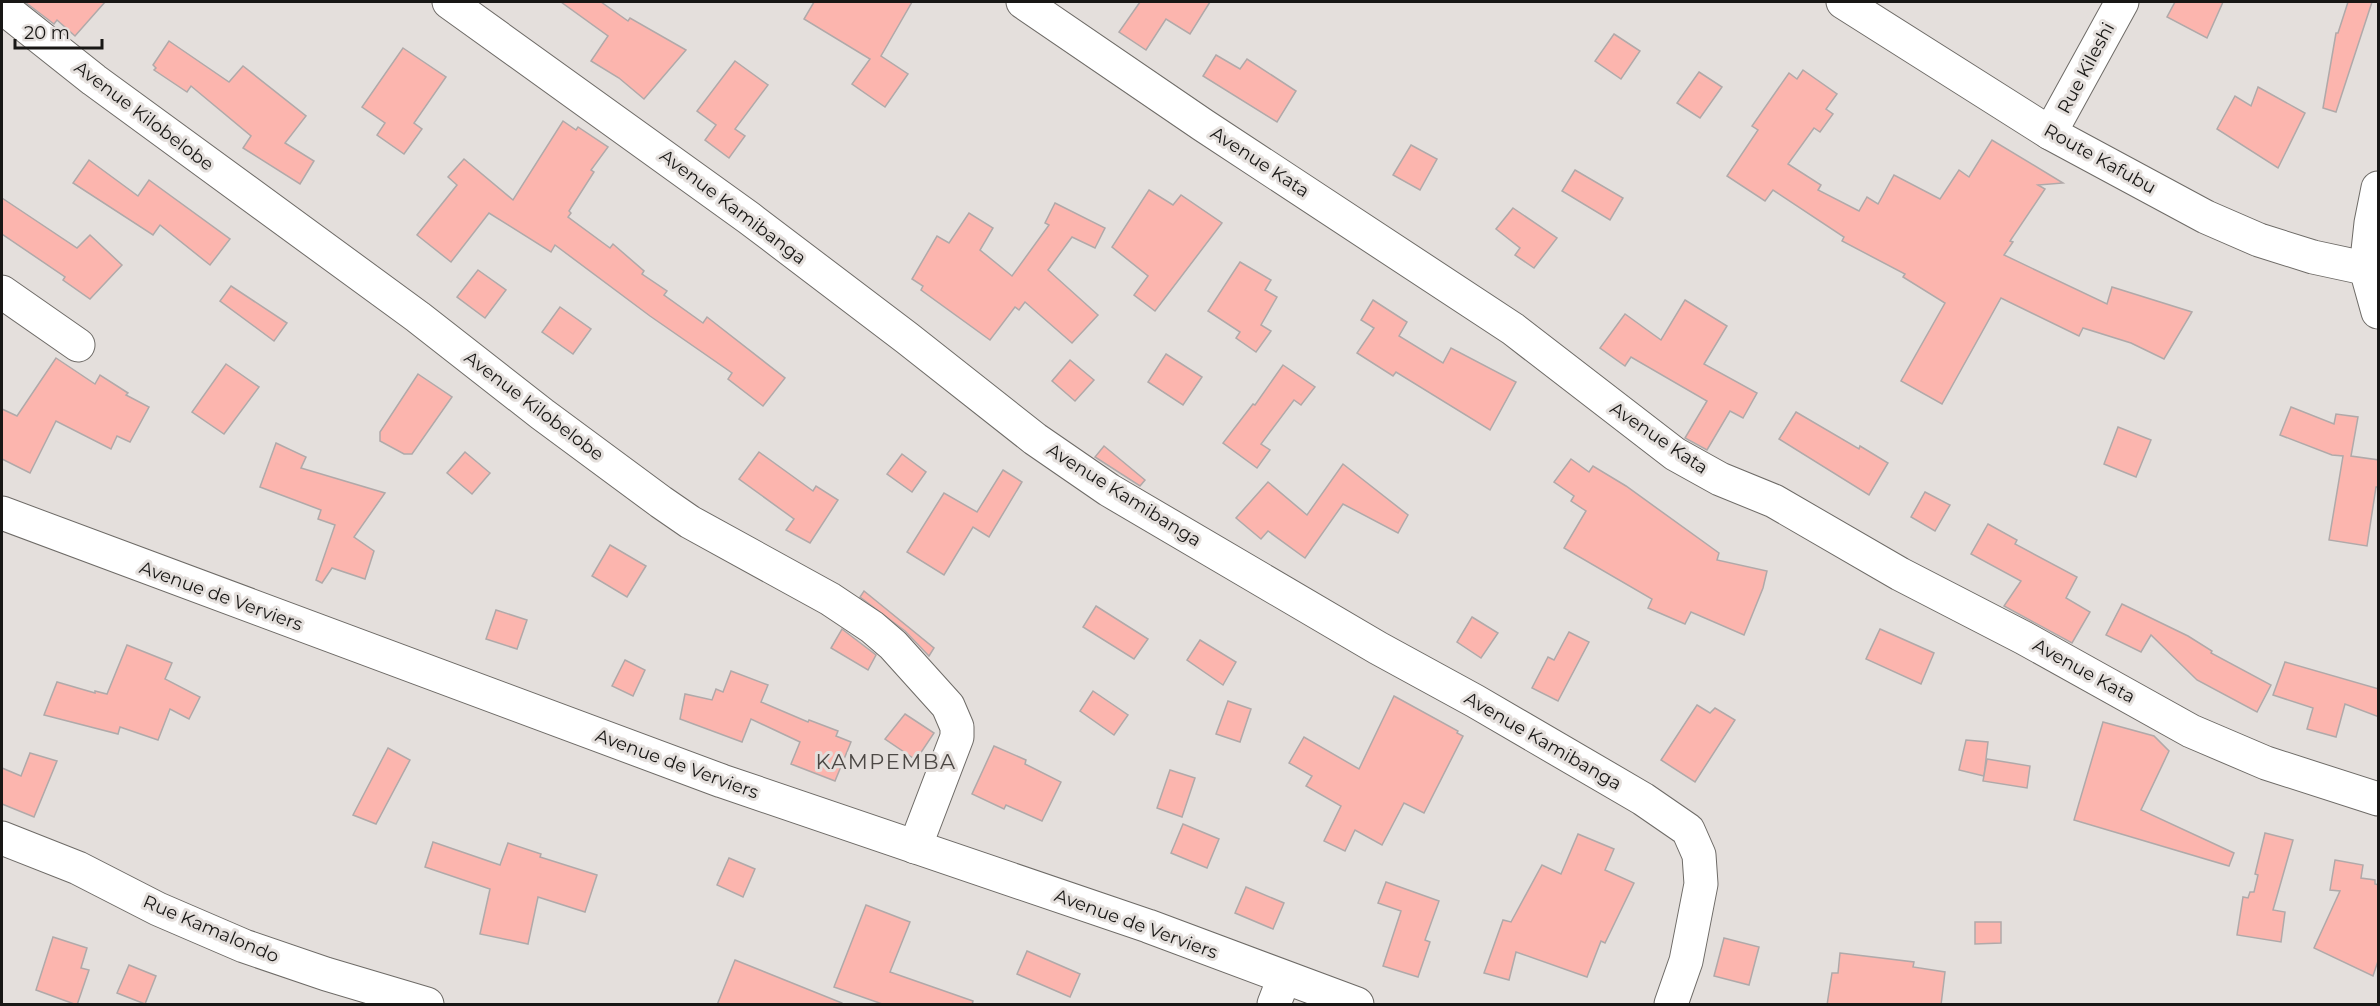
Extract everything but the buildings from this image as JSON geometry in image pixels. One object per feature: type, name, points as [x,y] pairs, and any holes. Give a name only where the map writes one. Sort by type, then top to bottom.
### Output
[{"type":"street","name":"Avenue Kamibanga","points":[[448,2],[740,211],[908,338],[1035,439],[1109,490],[1378,648],[1475,701],[1643,799],[1688,830],[1700,855],[1701,884],[1686,961],[1671,1005]]},
{"type":"street","name":"Avenue Kata","points":[[1023,2],[1203,125],[1513,329],[1675,454],[1720,479],[1782,506],[1900,574],[2024,638],[2191,731],[2266,763],[2379,799]]},
{"type":"street","name":"Route Kafubu","points":[[1843,2],[2050,134],[2206,217],[2259,240],[2313,257],[2372,270]]},
{"type":"street","name":"Rue Kileshi","points":[[2050,134],[2122,2]]},
{"type":"street","name":"Avenue Kilobelobe","points":[[2,7],[94,80],[408,310],[542,414],[661,502],[690,522],[830,598],[893,645],[948,706],[957,727],[957,737],[915,848]]},
{"type":"street","points":[[2379,188],[2371,223],[2372,270],[2379,312]]},
{"type":"street","points":[[2,292],[78,345]]},
{"type":"street","name":"Avenue de Verviers","points":[[2,513],[555,720],[915,848],[1148,926],[1279,991],[1357,1005]]},
{"type":"street","name":"Rue Kamalondo","points":[[2,838],[78,868],[158,909],[244,946],[326,975],[427,1005]]},
{"type":"district","name":"KAMPEMBA","points":[[886,761]]}]
